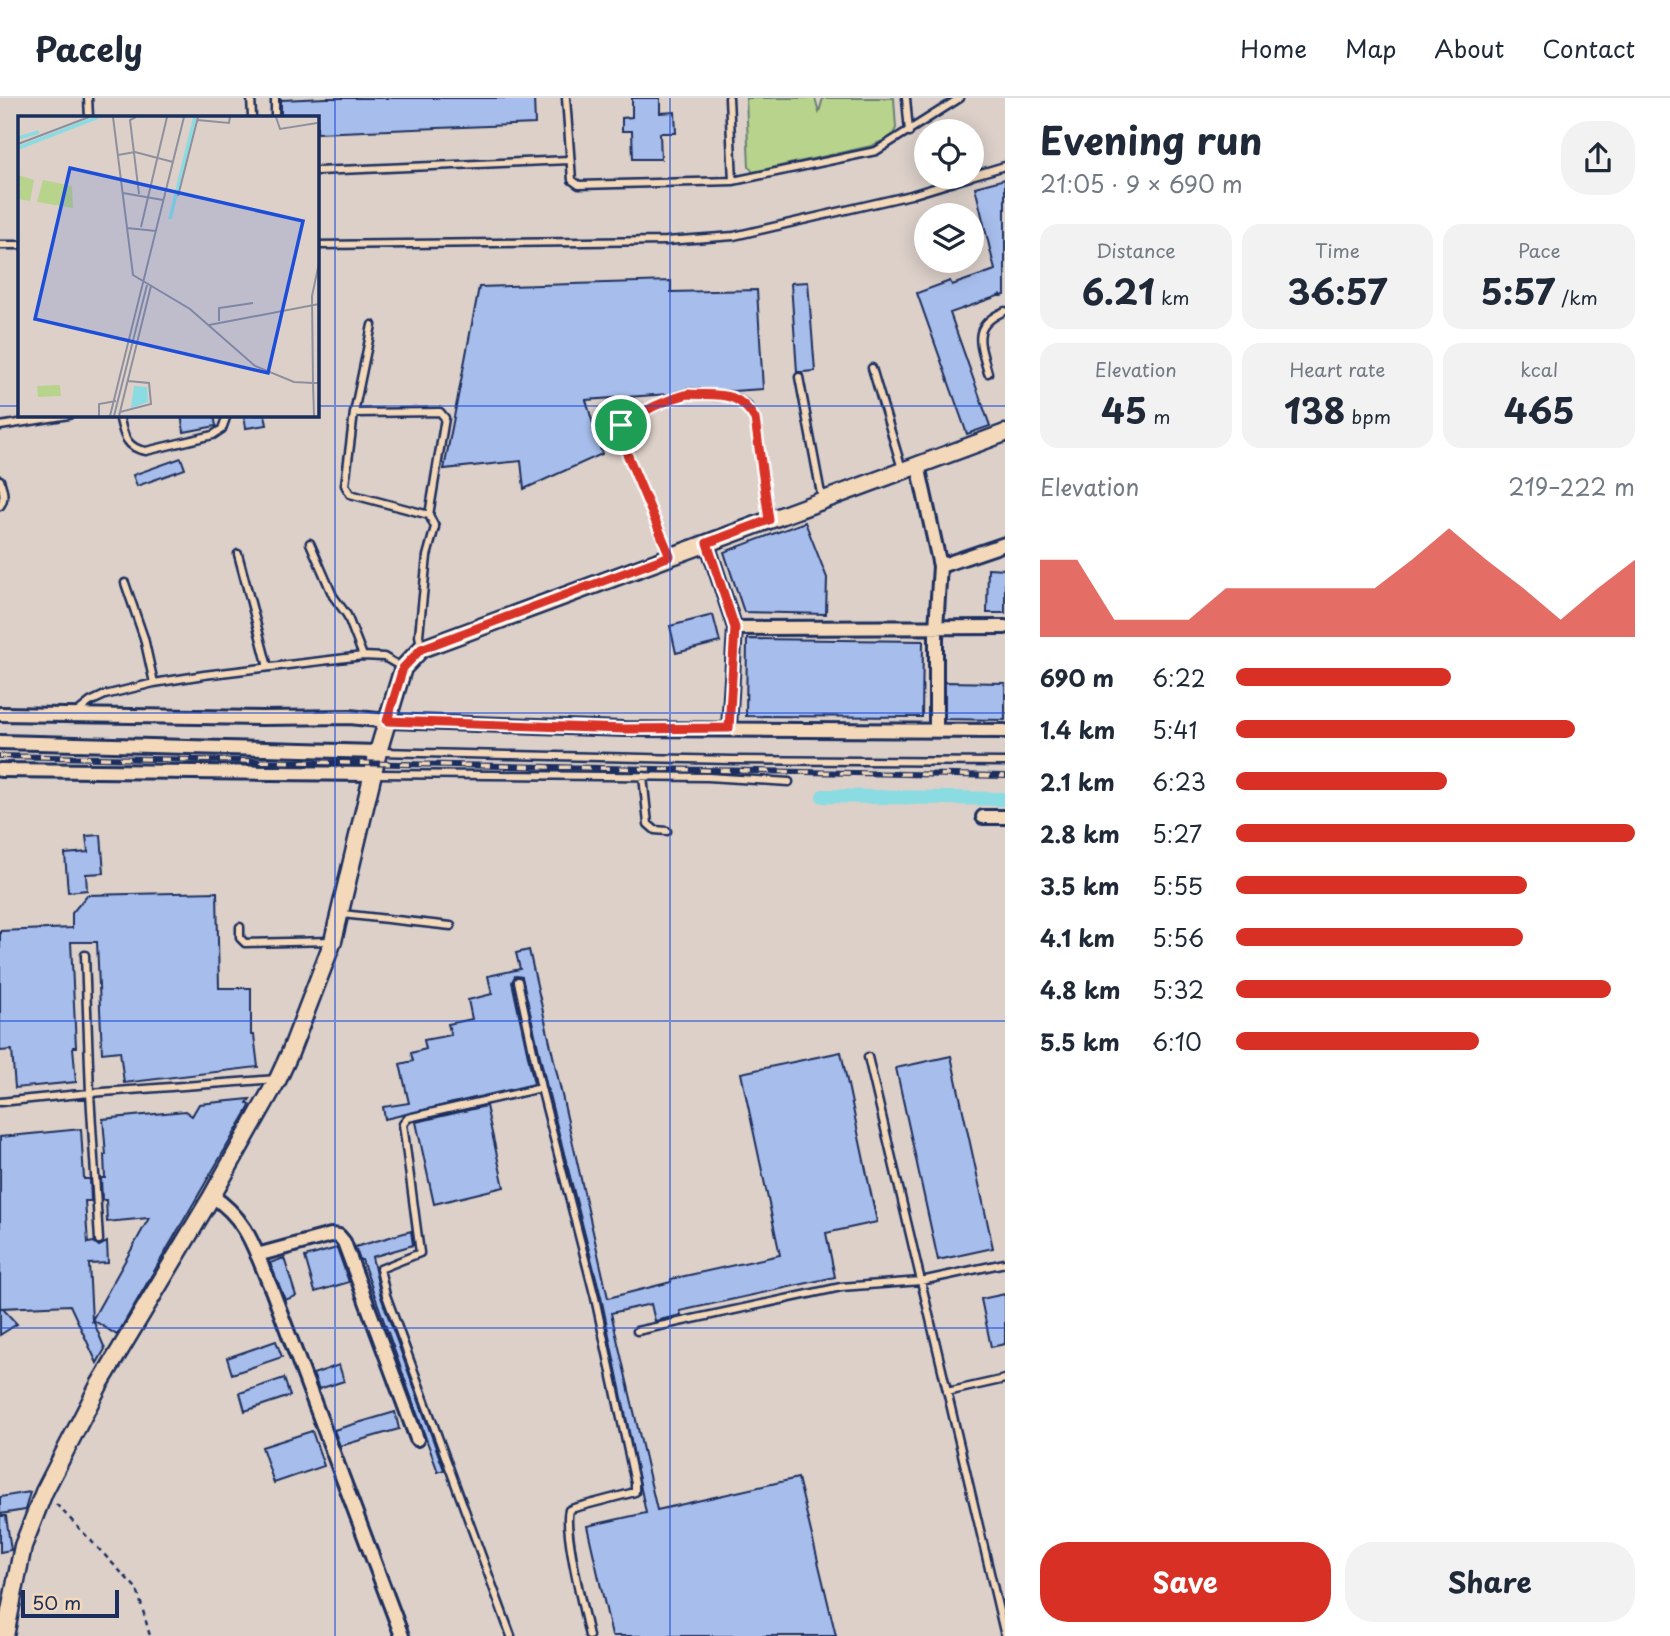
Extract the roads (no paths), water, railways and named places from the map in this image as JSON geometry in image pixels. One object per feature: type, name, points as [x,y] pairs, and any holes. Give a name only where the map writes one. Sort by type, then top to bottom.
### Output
[{"type":"street","points":[[5,1636],[23,1546],[44,1492],[99,1385],[212,1196],[278,1079],[333,940],[378,752],[403,668],[421,649],[1005,433]]},
{"type":"street","points":[[911,468],[940,566],[936,628],[936,730]]},
{"type":"street","points":[[707,543],[735,628],[729,728]]},
{"type":"street","points":[[940,566],[1005,544]]},
{"type":"street","points":[[735,628],[1005,627]]},
{"type":"street","points":[[0,714],[350,718],[624,729],[1005,731]]},
{"type":"street","points":[[0,742],[378,752]]},
{"type":"street","points":[[0,770],[374,774]]},
{"type":"street","points":[[983,817],[1005,817]]},
{"type":"street","points":[[212,1196],[227,1206],[243,1223],[257,1255],[402,1636]]},
{"type":"street","points":[[257,1255],[331,1235],[339,1236],[344,1242],[417,1440]]},
{"type":"lane","points":[[88,98],[89,116]]},
{"type":"lane","points":[[251,98],[251,116]]},
{"type":"lane","points":[[275,98],[275,116]]},
{"type":"lane","points":[[566,98],[569,160],[572,180],[579,185],[733,181],[876,151],[960,98]]},
{"type":"lane","points":[[729,98],[733,181]]},
{"type":"lane","points":[[906,98],[909,132]]},
{"type":"lane","points":[[318,171],[569,160]]},
{"type":"lane","points":[[984,172],[1005,166]]},
{"type":"lane","points":[[318,245],[653,242],[734,236],[928,189]]},
{"type":"lane","points":[[0,245],[18,245]]},
{"type":"lane","points":[[989,373],[981,346],[981,333],[985,323],[1005,311]]},
{"type":"lane","points":[[372,325],[354,413],[345,485],[350,494],[429,514]]},
{"type":"lane","points":[[872,368],[911,468]]},
{"type":"lane","points":[[799,377],[823,500]]},
{"type":"lane","points":[[670,556],[620,437],[621,425],[677,397],[688,394],[734,397],[747,405],[755,419],[769,520]]},
{"type":"lane","points":[[354,413],[440,412],[445,418],[429,514],[435,527],[427,556],[419,635],[421,649]]},
{"type":"lane","points":[[0,426],[63,416]]},
{"type":"lane","points":[[119,416],[128,444],[135,449],[146,451],[213,435],[222,429],[227,416]]},
{"type":"lane","points":[[0,480],[4,492],[4,501],[0,506]]},
{"type":"lane","points":[[310,543],[333,596],[347,615],[363,656]]},
{"type":"lane","points":[[238,554],[268,667]]},
{"type":"lane","points":[[125,583],[144,638],[154,683]]},
{"type":"lane","points":[[74,715],[104,695],[154,683],[363,656],[384,657],[403,668]]},
{"type":"lane","points":[[378,752],[1005,762]]},
{"type":"lane","points":[[374,774],[708,777],[789,782]]},
{"type":"lane","points":[[643,776],[648,824],[655,830],[667,831]]},
{"type":"lane","points":[[340,914],[451,926]]},
{"type":"lane","points":[[240,927],[240,938],[245,943],[333,940]]},
{"type":"lane","points":[[85,955],[99,1240]]},
{"type":"lane","points":[[518,981],[541,1088],[595,1298],[635,1483],[635,1492],[574,1508],[569,1510],[567,1515],[569,1538],[589,1636]]},
{"type":"lane","points":[[867,1057],[1005,1636]]},
{"type":"lane","points":[[0,1102],[278,1079]]},
{"type":"lane","points":[[511,1636],[386,1294],[380,1269],[420,1253],[403,1124],[408,1118],[541,1088]]},
{"type":"lane","points":[[637,1331],[841,1287],[921,1281],[1005,1263]]},
{"type":"lane","points":[[947,1392],[1005,1379]]},
{"type":"waterway","points":[[823,796],[1005,799]]},
{"type":"railway","points":[[0,756],[1005,776]]}]
